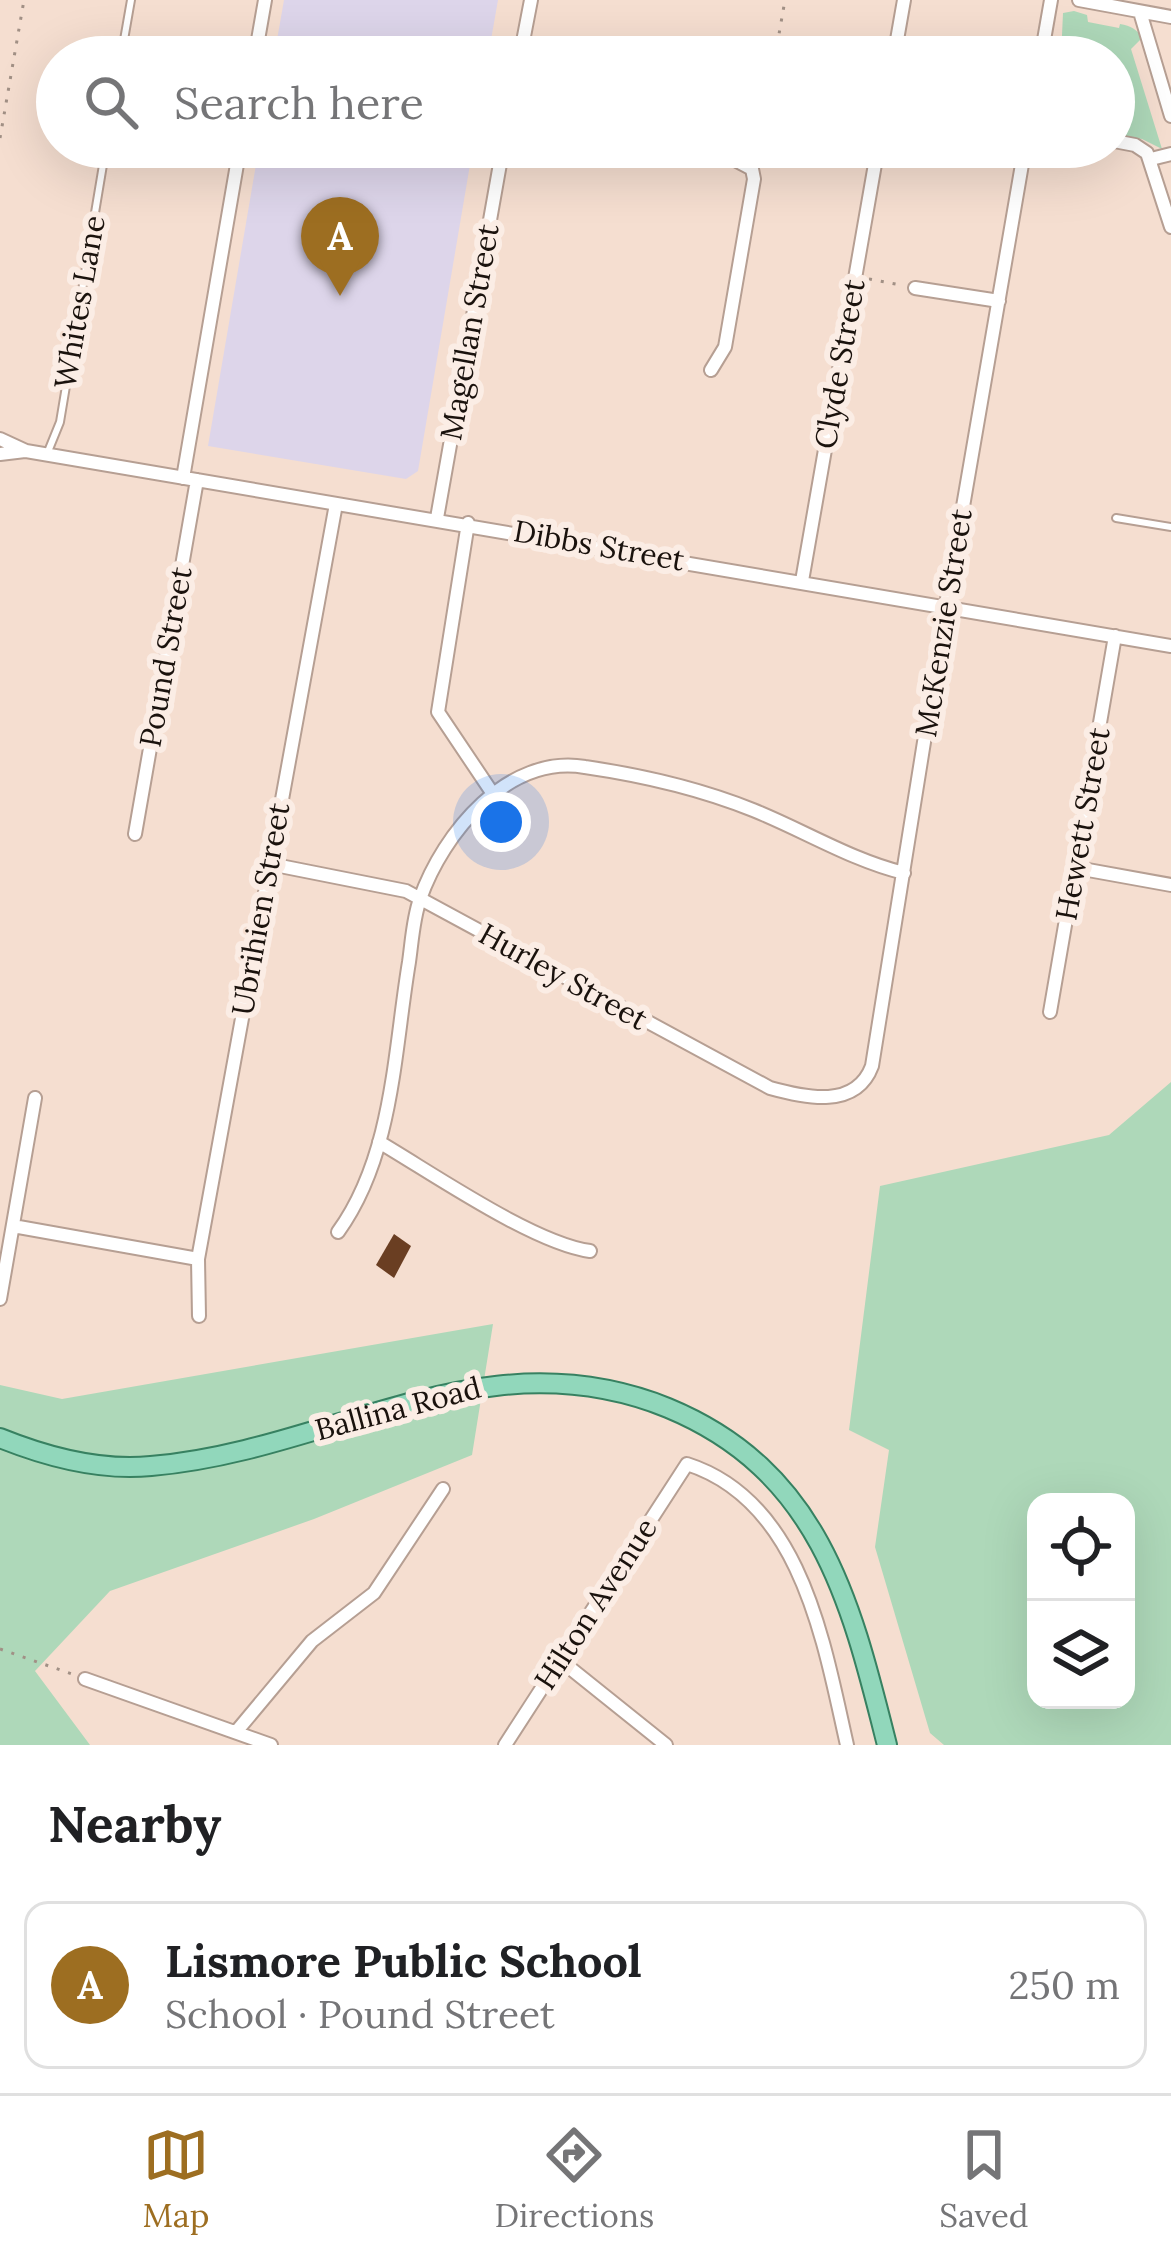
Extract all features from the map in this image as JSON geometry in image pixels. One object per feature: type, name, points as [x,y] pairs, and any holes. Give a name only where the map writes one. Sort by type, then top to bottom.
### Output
[{"type":"main road","name":"Ballina Road","points":[[0,1438],[71,1461],[147,1467],[231,1453],[494,1384],[571,1383],[651,1402],[699,1423],[741,1451],[768,1474],[803,1516],[834,1568],[856,1623],[887,1745]]},
{"type":"street","points":[[259,36],[265,0]]},
{"type":"street","points":[[524,36],[530,0]]},
{"type":"street","points":[[898,36],[904,0]]},
{"type":"street","points":[[1045,36],[1051,0]]},
{"type":"street","points":[[1079,0],[1171,17]]},
{"type":"street","points":[[1140,12],[1171,116]]},
{"type":"street","points":[[1135,146],[1151,159],[1171,226]]},
{"type":"street","points":[[1151,159],[1171,154]]},
{"type":"street","name":"Pound Street","points":[[135,834],[237,168]]},
{"type":"street","name":"Magellan Street","points":[[436,518],[499,168]]},
{"type":"street","points":[[711,370],[725,347],[755,188],[750,168]]},
{"type":"street","name":"Clyde Street","points":[[802,581],[874,168]]},
{"type":"street","name":"McKenzie Street","points":[[852,1092],[865,1082],[872,1066],[1021,168]]},
{"type":"street","points":[[915,288],[999,301]]},
{"type":"street","name":"Dibbs Street","points":[[0,439],[26,451]]},
{"type":"street","name":"Dibbs Street","points":[[0,454],[47,454],[1171,646]]},
{"type":"street","name":"Ubrihien Street","points":[[199,1316],[198,1259],[336,504]]},
{"type":"street","points":[[468,524],[438,712],[493,794]]},
{"type":"street","name":"Hewett Street","points":[[1050,1012],[1115,636]]},
{"type":"street","points":[[338,1232],[364,1191],[379,1142],[420,898],[445,852],[493,794],[540,769],[585,766],[733,802],[872,864],[904,873]]},
{"type":"street","name":"Hurley Street","points":[[270,864],[380,884],[420,898],[770,1088],[815,1097],[852,1092]]},
{"type":"street","points":[[1077,868],[1171,885]]},
{"type":"street","points":[[0,1299],[35,1098]]},
{"type":"street","points":[[379,1142],[508,1217],[567,1246],[590,1251]]},
{"type":"street","points":[[13,1226],[198,1259]]},
{"type":"street","name":"Hilton Avenue","points":[[506,1745],[687,1464],[715,1473],[739,1493],[772,1530],[798,1570],[822,1636],[848,1745]]},
{"type":"street","points":[[236,1732],[312,1641],[374,1593],[442,1489]]},
{"type":"street","points":[[560,1660],[667,1745]]},
{"type":"street","points":[[85,1679],[272,1745]]},
{"type":"lane","points":[[125,36],[131,0]]},
{"type":"lane","name":"Whites Lane","points":[[47,454],[60,422],[102,168]]},
{"type":"lane","points":[[1116,518],[1171,527]]},
{"type":"path","points":[[0,138],[24,0]]},
{"type":"path","points":[[779,36],[785,0]]},
{"type":"path","points":[[856,277],[915,288]]},
{"type":"path","points":[[0,1649],[85,1679]]},
{"type":"shaded area","points":[[284,0],[498,0],[492,36],[278,36]]},
{"type":"shaded area","points":[[255,168],[469,168],[418,471],[406,479],[208,446]]},
{"type":"green space","points":[[1074,11],[1087,15],[1088,22],[1124,25],[1142,38],[1135,45],[1135,36],[1062,36],[1063,13]]},
{"type":"green space","points":[[1135,62],[1162,149],[1135,138]]},
{"type":"green space","points":[[1171,1082],[1171,1745],[944,1745],[930,1733],[875,1547],[889,1450],[849,1430],[880,1186],[1109,1135]]},
{"type":"green space","points":[[493,1324],[472,1455],[314,1519],[110,1591],[35,1671],[90,1745],[0,1745],[0,1385],[62,1399]]},
{"type":"building","points":[[394,1234],[411,1246],[394,1278],[376,1265]]},
{"type":"place","name":"Lismore Public School","points":[[340,296]]}]
